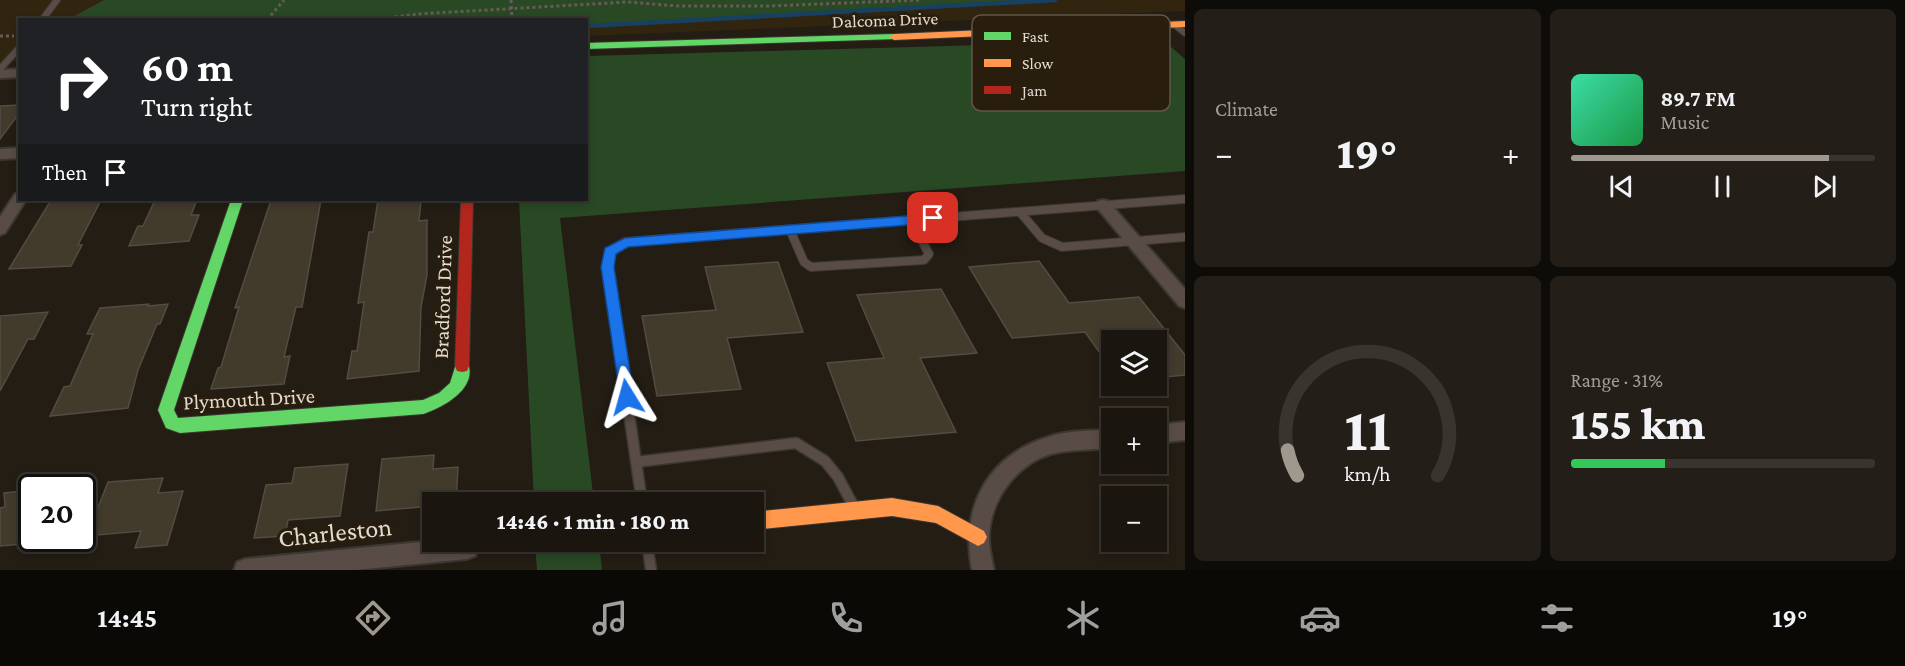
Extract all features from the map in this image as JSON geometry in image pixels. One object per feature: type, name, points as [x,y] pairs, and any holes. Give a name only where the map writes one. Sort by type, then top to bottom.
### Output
[{"type":"street","name":"Dalcoma Drive","points":[[588,46],[972,34]]},
{"type":"street","points":[[0,74],[18,73]]},
{"type":"street","points":[[0,154],[18,153]]},
{"type":"street","points":[[0,229],[18,201]]},
{"type":"street","name":"Plymouth Drive","points":[[237,201],[166,410],[172,423],[191,427],[423,408],[445,400],[453,394]]},
{"type":"street","name":"Bradford Drive","points":[[453,394],[462,374],[467,201]]},
{"type":"street","points":[[1103,205],[1185,301]]},
{"type":"street","points":[[1167,434],[1183,435]]},
{"type":"street","points":[[983,570],[978,537],[984,507],[996,483],[1016,463],[1047,446],[1101,440]]},
{"type":"street","points":[[764,520],[892,507],[938,515],[978,537]]},
{"type":"street","name":"Charleston","points":[[245,570],[427,552]]},
{"type":"lane","points":[[44,18],[57,0]]},
{"type":"lane","points":[[0,69],[18,49]]},
{"type":"lane","points":[[640,492],[608,267],[610,251],[625,242],[1185,199]]},
{"type":"lane","points":[[1020,212],[1040,238],[1049,244],[1062,247],[1185,237]]},
{"type":"lane","points":[[790,230],[804,262],[811,267],[924,260],[929,254],[911,220]]},
{"type":"lane","points":[[636,462],[796,443],[814,450],[827,462],[838,475],[855,510]]},
{"type":"lane","points":[[648,552],[651,570]]},
{"type":"path","points":[[269,18],[284,0]]},
{"type":"path","points":[[511,0],[512,18]]},
{"type":"path","points":[[397,18],[627,2],[678,6],[758,6],[922,0]]},
{"type":"path","points":[[0,36],[18,35]]},
{"type":"shaded area","points":[[0,0],[1185,0],[1185,11],[1089,15],[972,15],[972,20],[588,36],[588,18],[18,18],[18,61],[0,62]]},
{"type":"green space","points":[[104,0],[1047,0],[588,25],[588,18],[71,18]]},
{"type":"green space","points":[[972,45],[972,111],[1170,111],[1170,46],[1185,59],[1185,171],[560,218],[593,492],[534,492],[519,201],[588,201],[588,56]]},
{"type":"green space","points":[[536,552],[600,552],[602,570],[537,570]]},
{"type":"building","points":[[18,105],[18,115],[0,139],[0,106]]},
{"type":"building","points":[[50,201],[100,201],[78,245],[82,245],[71,266],[9,269]]},
{"type":"building","points":[[155,201],[197,201],[191,215],[199,215],[189,241],[129,246],[138,226],[143,226]]},
{"type":"building","points":[[271,201],[321,201],[302,307],[296,307],[284,357],[290,356],[284,384],[211,389],[218,368],[221,367],[239,307],[235,308]]},
{"type":"building","points":[[378,201],[421,201],[419,221],[427,220],[427,275],[421,307],[419,371],[347,379],[352,351],[357,351],[364,302],[358,303],[369,232],[373,232]]},
{"type":"building","points":[[1039,261],[1069,303],[1139,297],[1165,330],[1101,330],[1101,355],[1085,332],[1012,338],[969,267]]},
{"type":"building","points":[[778,262],[803,332],[727,338],[741,389],[657,396],[642,316],[716,310],[705,267]]},
{"type":"building","points":[[941,289],[977,353],[920,358],[956,432],[856,441],[827,363],[884,358],[857,295]]},
{"type":"building","points":[[149,304],[148,306],[168,304],[138,370],[128,408],[50,416],[64,387],[70,386],[93,334],[87,334],[100,308]]},
{"type":"building","points":[[48,312],[34,339],[28,339],[0,391],[0,316]]},
{"type":"building","points":[[1167,332],[1185,355],[1185,375],[1167,377]]},
{"type":"building","points":[[434,455],[433,469],[458,467],[457,492],[422,492],[422,507],[376,511],[382,459]]},
{"type":"building","points":[[348,464],[340,516],[288,520],[285,536],[254,538],[266,485],[292,483],[295,468]]},
{"type":"building","points":[[163,478],[158,493],[183,491],[167,545],[135,548],[141,531],[96,535],[96,513],[108,482]]},
{"type":"building","points":[[18,492],[18,544],[0,546],[0,508],[5,507],[4,493]]},
{"type":"waterway","points":[[588,26],[1055,0]]},
{"type":"traffic: fast","points":[[588,46],[894,37]]},
{"type":"traffic: fast","points":[[237,201],[166,410],[172,423],[180,426],[423,407],[450,393],[459,381],[462,366]]},
{"type":"traffic: slow","points":[[1170,25],[1185,24]]},
{"type":"traffic: slow","points":[[894,37],[972,34]]},
{"type":"traffic: slow","points":[[764,520],[892,507],[938,515],[978,537]]},
{"type":"traffic: jam","points":[[462,366],[467,201]]},
{"type":"route","points":[[627,397],[608,267],[610,251],[625,242],[933,218]]}]
